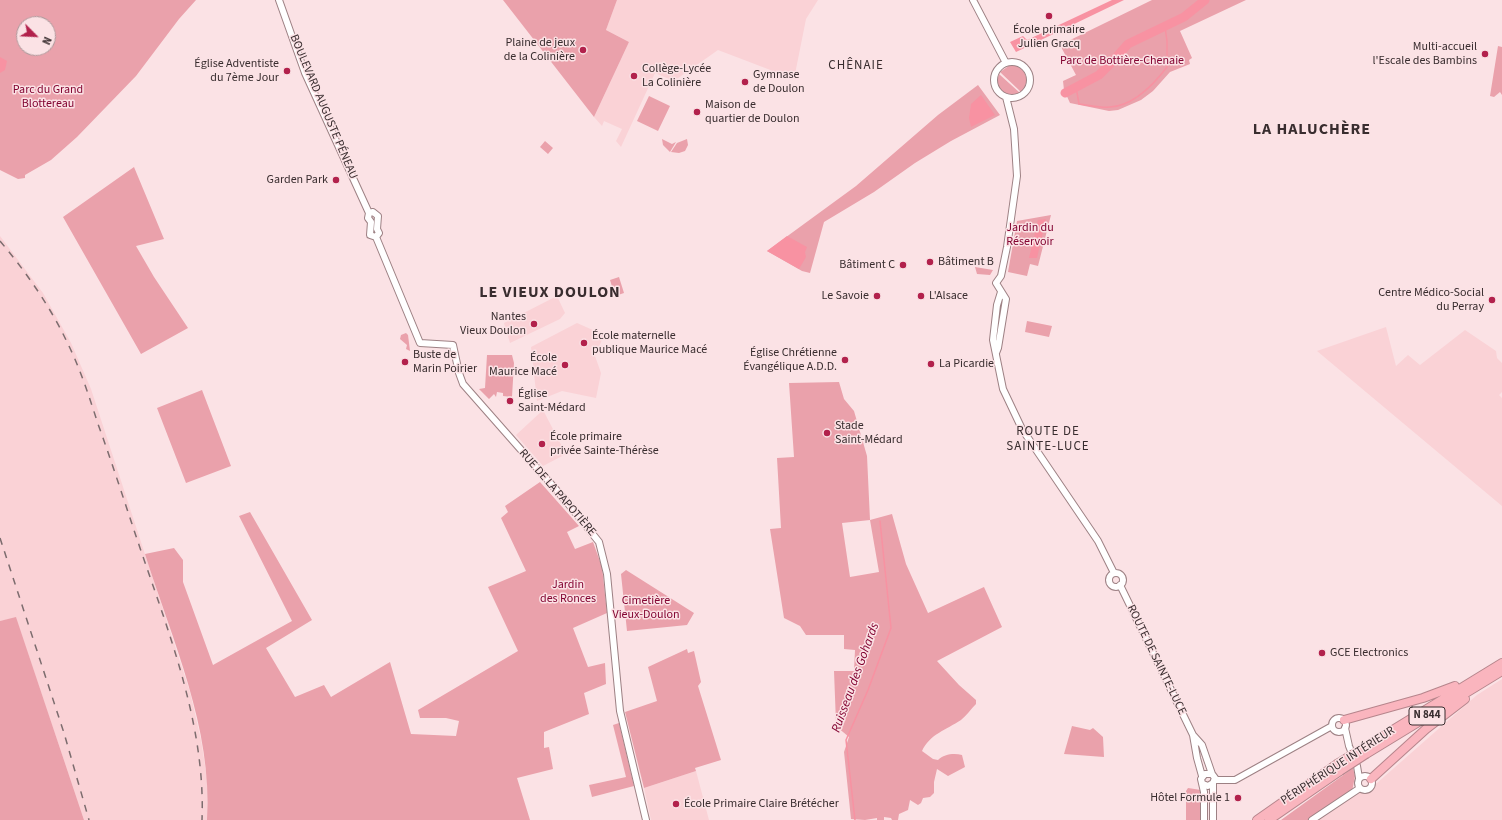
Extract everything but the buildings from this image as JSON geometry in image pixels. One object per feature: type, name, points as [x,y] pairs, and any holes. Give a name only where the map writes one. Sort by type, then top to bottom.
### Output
[{"type":"highway","name":"PÉRIPHÉRIQUE INTÉRIEUR","points":[[1366,750],[1502,663]]},
{"type":"highway","name":"N 844","points":[[1269,820],[1338,768],[1366,750],[1502,671]]},
{"type":"highway","points":[[1369,777],[1426,729],[1483,687],[1488,679]]},
{"type":"highway","points":[[1345,724],[1423,698],[1462,682],[1471,682]]},
{"type":"highway","name":"PÉRIPHÉRIQUE INTÉRIEUR","points":[[1257,820],[1338,768]]},
{"type":"street","name":"BOULEVARD AUGUSTE PÉNEAU","points":[[279,0],[305,73],[369,214],[376,213],[374,230],[379,233],[376,237],[420,343]]},
{"type":"street","points":[[973,0],[1006,63]]},
{"type":"street","points":[[1006,63],[1018,64],[1024,67],[1029,75],[1027,89],[1016,97],[1006,97],[997,91],[994,78],[998,69],[1006,63]]},
{"type":"street","name":"ROUTE DE SAINTE-LUCE","points":[[1006,97],[1013,120]]},
{"type":"street","name":"ROUTE DE SAINTE-LUCE","points":[[1016,97],[1013,120],[1017,176],[1007,247],[1001,276],[996,283],[1006,299],[996,353],[1000,381],[1015,417],[1098,541],[1114,574]]},
{"type":"street","name":"RUE DE LA PAPOTIÈRE","points":[[420,343],[453,345],[463,384],[566,501],[599,542],[607,574],[620,711],[646,820]]},
{"type":"street","name":"ROUTE DE SAINTE-LUCE","points":[[1120,585],[1116,586],[1111,583],[1110,577],[1114,574],[1120,574],[1122,577],[1120,585],[1193,735],[1203,784]]},
{"type":"street","points":[[1202,776],[1206,773],[1213,779],[1235,780],[1332,726],[1336,719],[1340,718],[1345,724],[1349,746],[1357,766],[1359,778],[1358,784],[1360,788]]},
{"type":"street","points":[[1337,732],[1342,731],[1345,724]]},
{"type":"street","points":[[1332,726],[1349,746]]},
{"type":"street","name":"ROUTE DE SAINTE-LUCE","points":[[1193,735],[1202,745],[1213,779],[1214,820]]},
{"type":"street","points":[[1357,766],[1369,777],[1372,784],[1369,789],[1365,790],[1360,788]]},
{"type":"street","points":[[1359,778],[1369,777]]},
{"type":"street","points":[[1204,820],[1203,784],[1208,786],[1213,779]]},
{"type":"street","points":[[1312,820],[1360,788]]},
{"type":"shaded area","name":"Collège-Lycée La Colinière","points":[[617,0],[818,0],[806,19],[794,79],[718,50],[674,81],[655,73],[621,147],[616,141],[622,129],[604,121],[602,126],[594,117],[629,42],[606,30]]},
{"type":"shaded area","points":[[1112,0],[1124,0],[1016,52],[1010,42],[1023,36],[1027,40]]},
{"type":"shaded area","points":[[0,57],[7,61],[5,70],[0,73]]},
{"type":"shaded area","points":[[981,95],[995,115],[971,127],[969,118],[971,104]]},
{"type":"shaded area","points":[[1046,219],[1037,258],[1029,258],[1038,220]]},
{"type":"shaded area","points":[[0,236],[43,293],[71,343],[91,389],[190,692],[201,740],[207,778],[207,820],[84,820],[16,618],[0,621]]},
{"type":"shaded area","points":[[787,236],[807,247],[805,252],[806,257],[799,269],[767,251]]},
{"type":"shaded area","points":[[557,296],[565,313],[560,319],[510,343],[504,323]]},
{"type":"shaded area","name":"École Maurice Macé","points":[[577,323],[604,335],[595,356],[601,373],[596,398],[562,391],[537,401],[531,347]]},
{"type":"shaded area","points":[[1386,327],[1396,366],[1408,355],[1420,365],[1465,330],[1496,351],[1497,358],[1502,363],[1502,392],[1499,395],[1502,398],[1502,506],[1317,351]]},
{"type":"shaded area","name":"École primaire privée Sainte-Thérèse","points":[[543,410],[566,454],[543,466],[516,435]]},
{"type":"shaded area","points":[[1502,679],[1502,820],[1308,820],[1352,792],[1377,783],[1477,695]]},
{"type":"shaded area","name":"École Primaire Claire Brétécher","points":[[696,771],[709,820],[651,820],[644,788]]},
{"type":"green space","name":"Parc du Grand Blottereau","points":[[0,0],[196,0],[179,19],[136,76],[77,137],[51,160],[25,175],[25,178],[18,179],[0,170]]},
{"type":"green space","name":"Plaine de jeux de la Colinière","points":[[503,0],[617,0],[606,30],[629,42],[594,117]]},
{"type":"green space","name":"Parc de Bottière-Chenaie","points":[[1152,0],[1246,0],[1180,31],[1192,58],[1189,60],[1190,64],[1170,72],[1153,91],[1141,100],[1118,110],[1109,111],[1070,103],[1064,90],[1063,81],[1076,75],[1060,45]]},
{"type":"green space","points":[[1498,46],[1502,47],[1502,95],[1500,92],[1494,97],[1490,96]]},
{"type":"green space","points":[[1010,65],[1020,68],[1025,74],[1026,83],[1021,92],[1000,72]]},
{"type":"green space","points":[[999,74],[1020,93],[1010,95],[1002,91],[998,84]]},
{"type":"green space","points":[[978,85],[1000,115],[951,141],[915,163],[874,192],[824,222],[810,273],[802,271],[767,251],[856,186],[938,115]]},
{"type":"green space","points":[[649,96],[670,106],[658,131],[637,121]]},
{"type":"green space","points":[[662,139],[672,144],[676,142],[670,152],[663,145]]},
{"type":"green space","points":[[687,139],[688,145],[685,151],[679,153],[671,152],[677,143]]},
{"type":"green space","points":[[545,141],[553,148],[548,154],[540,147]]},
{"type":"green space","points":[[134,167],[164,239],[136,246],[154,277],[188,328],[141,354],[63,217]]},
{"type":"green space","name":"Jardin du Réservoir","points":[[1051,215],[1038,266],[1030,264],[1027,276],[1008,272],[1017,221]]},
{"type":"green space","points":[[975,267],[993,270],[990,275],[977,274]]},
{"type":"green space","points":[[619,277],[624,293],[615,296],[610,280]]},
{"type":"green space","points":[[1027,321],[1052,326],[1049,337],[1025,332]]},
{"type":"green space","points":[[406,333],[408,335],[410,351],[406,349],[407,345],[400,339],[401,335]]},
{"type":"green space","points":[[487,355],[512,355],[514,363],[512,397],[503,396],[503,393],[497,392],[496,397],[494,394],[489,399],[479,389],[485,388]]},
{"type":"green space","points":[[839,382],[844,399],[854,411],[867,456],[870,520],[892,514],[906,564],[928,613],[984,587],[1002,627],[937,661],[959,685],[976,700],[976,704],[965,717],[929,740],[922,751],[933,759],[938,760],[949,754],[962,755],[965,767],[948,776],[937,769],[934,782],[934,793],[930,797],[923,798],[921,803],[918,805],[910,800],[908,810],[899,814],[898,820],[892,820],[891,818],[884,817],[884,820],[877,820],[877,818],[865,820],[851,819],[844,752],[849,737],[837,727],[836,723],[834,671],[854,671],[855,650],[844,649],[844,635],[806,635],[800,626],[784,618],[770,529],[781,528],[777,458],[794,457],[789,383]],"holes":[[[870,520],[879,572],[850,577],[842,523]]]},
{"type":"green space","points":[[202,390],[231,466],[186,483],[157,408]]},
{"type":"green space","name":"Jardin des Ronces","points":[[540,482],[579,526],[567,532],[575,549],[593,542],[602,567],[607,613],[573,628],[588,667],[605,663],[606,684],[584,693],[589,714],[544,732],[544,748],[549,747],[553,769],[517,778],[530,820],[207,820],[207,786],[204,752],[197,718],[178,652],[145,554],[174,548],[183,560],[183,582],[213,665],[292,621],[239,516],[250,512],[312,620],[266,648],[295,697],[324,685],[331,697],[390,662],[411,734],[456,736],[459,721],[446,718],[420,718],[418,710],[518,651],[488,587],[526,571],[501,518],[508,512],[505,506]]},
{"type":"green space","name":"Cimetière Vieux-Doulon","points":[[626,570],[694,613],[687,625],[627,631],[621,574]]},
{"type":"green space","points":[[16,617],[84,820],[0,820],[0,621]]},
{"type":"green space","points":[[687,649],[688,653],[694,651],[701,682],[698,686],[721,760],[695,768],[696,771],[644,788],[625,712],[657,701],[648,667]]},
{"type":"green space","points":[[619,723],[634,786],[592,797],[589,785],[626,777],[613,725]]},
{"type":"green space","points":[[1072,726],[1090,730],[1093,728],[1103,737],[1104,757],[1064,754]]},
{"type":"green space","points":[[1353,768],[1355,776],[1352,792],[1308,820],[1281,820]]},
{"type":"green space","points":[[1188,788],[1201,790],[1201,820],[1186,820],[1186,791]]},
{"type":"waterway","name":"Ruisseau des Gohards","points":[[1065,93],[1099,75],[1128,44],[1184,17],[1205,0]]},
{"type":"waterway","points":[[1076,87],[1079,104],[1110,107],[1119,106],[1135,98],[1149,87],[1167,67],[1167,41],[1165,27]]},
{"type":"waterway","name":"Ruisseau des Gohards","points":[[855,820],[846,740],[868,690],[891,628],[880,521]]},
{"type":"railway","points":[[0,241],[28,277],[53,315],[72,352],[88,393],[180,669],[190,707],[197,744],[201,782],[202,820]]},
{"type":"railway","points":[[0,538],[64,733],[89,820]]},
{"type":"place","name":"École primaire Julien Gracq","points":[[1049,16]]},
{"type":"place","name":"Plaine de jeux de la Colinière","points":[[583,50]]},
{"type":"place","name":"Multi-accueil l'Escale des Bambins","points":[[1485,54]]},
{"type":"place","name":"Église Adventiste du 7ème Jour","points":[[287,71]]},
{"type":"place","name":"Collège-Lycée La Colinière","points":[[634,76]]},
{"type":"place","name":"Gymnase de Doulon","points":[[745,82]]},
{"type":"place","name":"Maison de quartier de Doulon","points":[[697,112]]},
{"type":"place","name":"Garden Park","points":[[336,180]]},
{"type":"place","name":"Bâtiment B","points":[[930,262]]},
{"type":"place","name":"Bâtiment C","points":[[903,265]]},
{"type":"place","name":"Le Savoie","points":[[877,296]]},
{"type":"place","name":"L'Alsace","points":[[921,296]]},
{"type":"place","name":"Centre Médico-Social du Perray","points":[[1492,300]]},
{"type":"place","name":"Nantes Vieux Doulon","points":[[534,324]]},
{"type":"place","name":"École maternelle publique Maurice Macé","points":[[584,343]]},
{"type":"place","name":"Église Chrétienne Évangélique A.D.D.","points":[[845,360]]},
{"type":"place","name":"Buste de Marin Poirier","points":[[405,362]]},
{"type":"place","name":"La Picardie","points":[[931,364]]},
{"type":"place","name":"École Maurice Macé","points":[[565,365]]},
{"type":"place","name":"Église Saint-Médard","points":[[510,401]]},
{"type":"place","name":"Stade Saint-Médard","points":[[827,433]]},
{"type":"place","name":"École primaire privée Sainte-Thérèse","points":[[542,444]]},
{"type":"place","name":"GCE Electronics","points":[[1322,653]]},
{"type":"place","name":"Hôtel Formule 1","points":[[1238,798]]},
{"type":"place","name":"École Primaire Claire Brétécher","points":[[676,804]]},
{"type":"district","name":"CHÊNAIE","points":[[856,66]]},
{"type":"district","name":"LA HALUCHÈRE","points":[[1312,130]]},
{"type":"district","name":"LE VIEUX DOULON","points":[[550,293]]},
{"type":"district","name":"ROUTE DE SAINTE-LUCE","points":[[1048,440]]}]
